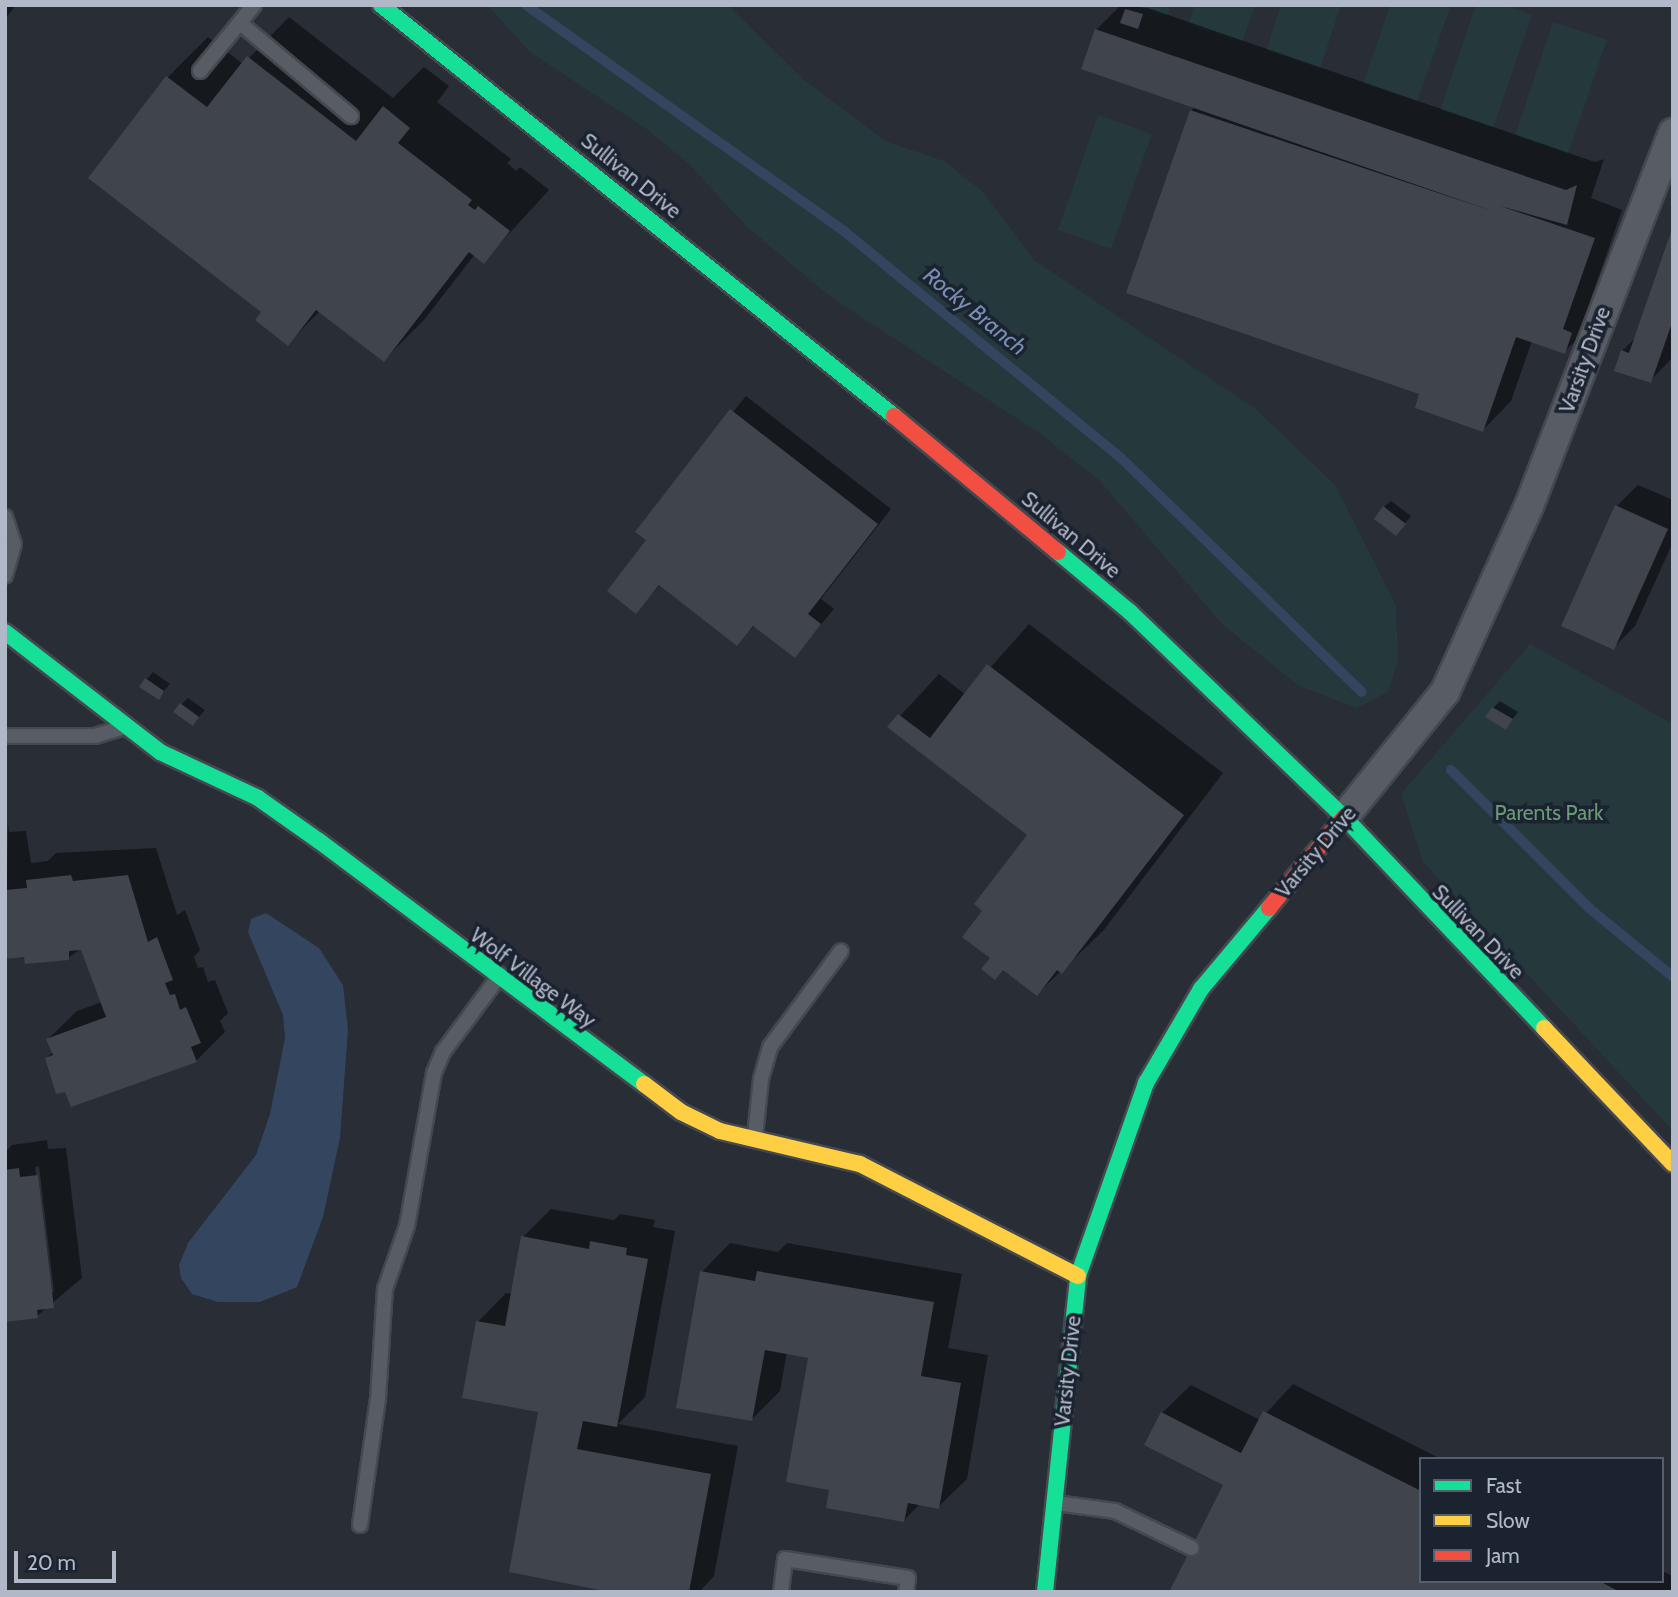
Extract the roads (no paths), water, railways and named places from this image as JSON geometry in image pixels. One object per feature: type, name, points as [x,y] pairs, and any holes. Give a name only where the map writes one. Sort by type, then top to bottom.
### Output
[{"type":"street","name":"Sullivan Drive","points":[[380,5],[867,393],[1130,612],[1344,817],[1673,1164]]},
{"type":"street","name":"Varsity Drive","points":[[1045,1592],[1078,1276],[1127,1127],[1169,1040],[1202,989],[1446,692],[1529,506],[1673,133]]},
{"type":"street","name":"Wolf Village Way","points":[[5,632],[160,752],[258,798],[681,1112],[720,1131],[755,1141],[805,1148],[860,1164],[1078,1276]]},
{"type":"lane","points":[[200,71],[254,5]]},
{"type":"lane","points":[[240,23],[351,117]]},
{"type":"lane","points":[[5,517],[14,544],[5,576]]},
{"type":"lane","points":[[5,736],[95,736],[127,726]]},
{"type":"lane","points":[[755,1141],[761,1079],[770,1047],[841,951]]},
{"type":"lane","points":[[360,1525],[378,1399],[385,1289],[407,1226],[430,1086],[443,1052],[498,978]]},
{"type":"lane","points":[[1055,1503],[1115,1511],[1192,1548]]},
{"type":"lane","points":[[780,1592],[786,1559],[908,1578],[906,1592]]},
{"type":"water","points":[[266,913],[319,948],[343,985],[348,1030],[340,1138],[323,1217],[297,1287],[260,1302],[218,1302],[192,1294],[181,1278],[179,1265],[188,1243],[256,1155],[270,1114],[285,1038],[283,1015],[248,932],[251,919]]},
{"type":"waterway","name":"Rocky Branch","points":[[526,5],[845,232],[1120,457],[1362,692]]},
{"type":"waterway","name":"Rocky Branch","points":[[1451,770],[1589,908],[1673,977]]},
{"type":"park label","name":"Parents Park","points":[[1549,813]]}]
